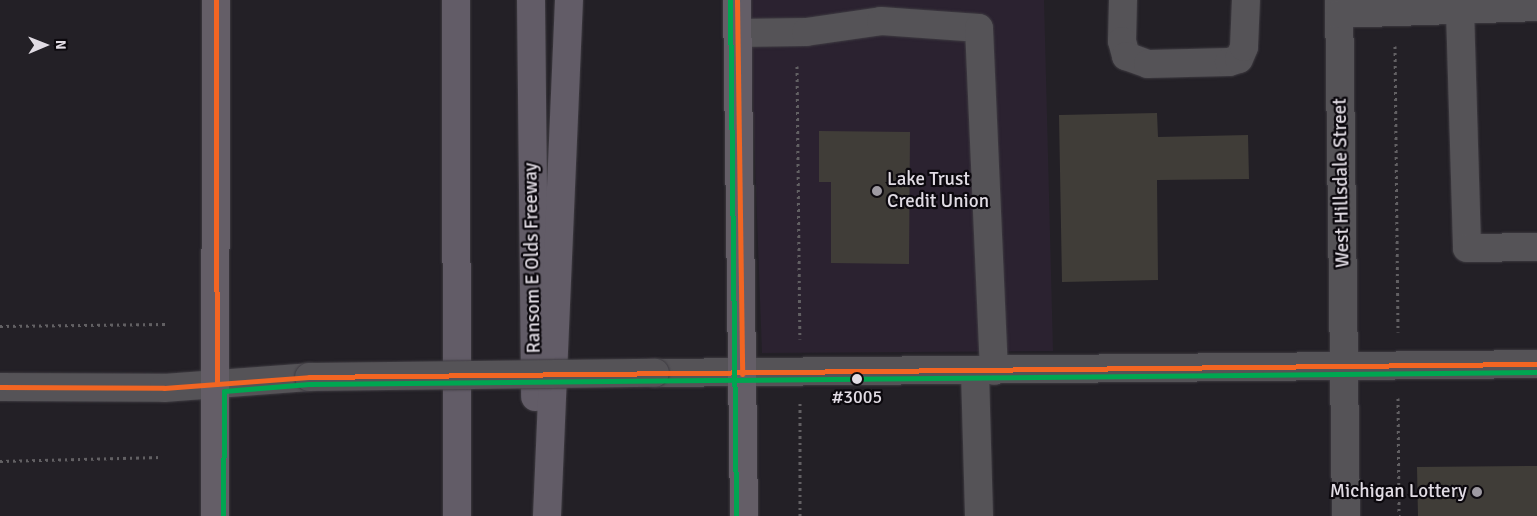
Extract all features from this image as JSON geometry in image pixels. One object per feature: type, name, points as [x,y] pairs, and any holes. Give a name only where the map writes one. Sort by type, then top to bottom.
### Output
[{"type":"highway","points":[[442,0],[457,158]]},
{"type":"highway","points":[[456,0],[457,516]]},
{"type":"highway","name":"Ransom E Olds Freeway","points":[[531,0],[536,516]]},
{"type":"highway","points":[[547,516],[570,0]]},
{"type":"main road","points":[[215,516],[217,384],[216,0]]},
{"type":"main road","points":[[737,0],[744,516]]},
{"type":"street","points":[[1123,0],[1122,41],[1126,56],[1148,64],[1229,62],[1239,59],[1244,47],[1246,0]]},
{"type":"street","points":[[1339,7],[1395,12],[1537,7]]},
{"type":"street","name":"West Hillsdale Street","points":[[1339,7],[1346,516]]},
{"type":"street","points":[[1460,10],[1467,248],[1537,247]]},
{"type":"street","points":[[737,33],[797,32],[881,21],[979,28],[984,372],[979,516]]},
{"type":"street","points":[[0,387],[164,388],[309,377],[655,373],[800,374],[1344,365],[1537,364]]},
{"type":"path","points":[[1395,12],[1399,516]]},
{"type":"path","points":[[797,32],[800,516]]},
{"type":"path","points":[[0,326],[166,324]]},
{"type":"path","points":[[0,461],[162,457]]},
{"type":"shaded area","points":[[749,0],[1044,0],[1053,351],[762,353]]},
{"type":"building","points":[[1157,113],[1158,137],[1248,135],[1249,179],[1157,180],[1158,280],[1062,282],[1059,115]]},
{"type":"building","points":[[819,131],[910,132],[909,264],[831,263],[831,182],[819,182]]},
{"type":"building","name":"Michigan Lottery","points":[[1537,466],[1537,516],[1418,516],[1417,467]]},
{"type":"transit line","points":[[216,0],[217,384]]},
{"type":"transit line","points":[[730,0],[736,516]]},
{"type":"transit line","points":[[737,0],[742,374]]},
{"type":"transit line","points":[[0,387],[164,388],[309,377],[1537,364]]},
{"type":"transit line","points":[[223,516],[224,391],[309,384],[1537,372]]},
{"type":"place","name":"Lake Trust Credit Union","points":[[877,191]]},
{"type":"place","name":"#3005","points":[[857,379]]},
{"type":"place","name":"Michigan Lottery","points":[[1477,492]]}]
